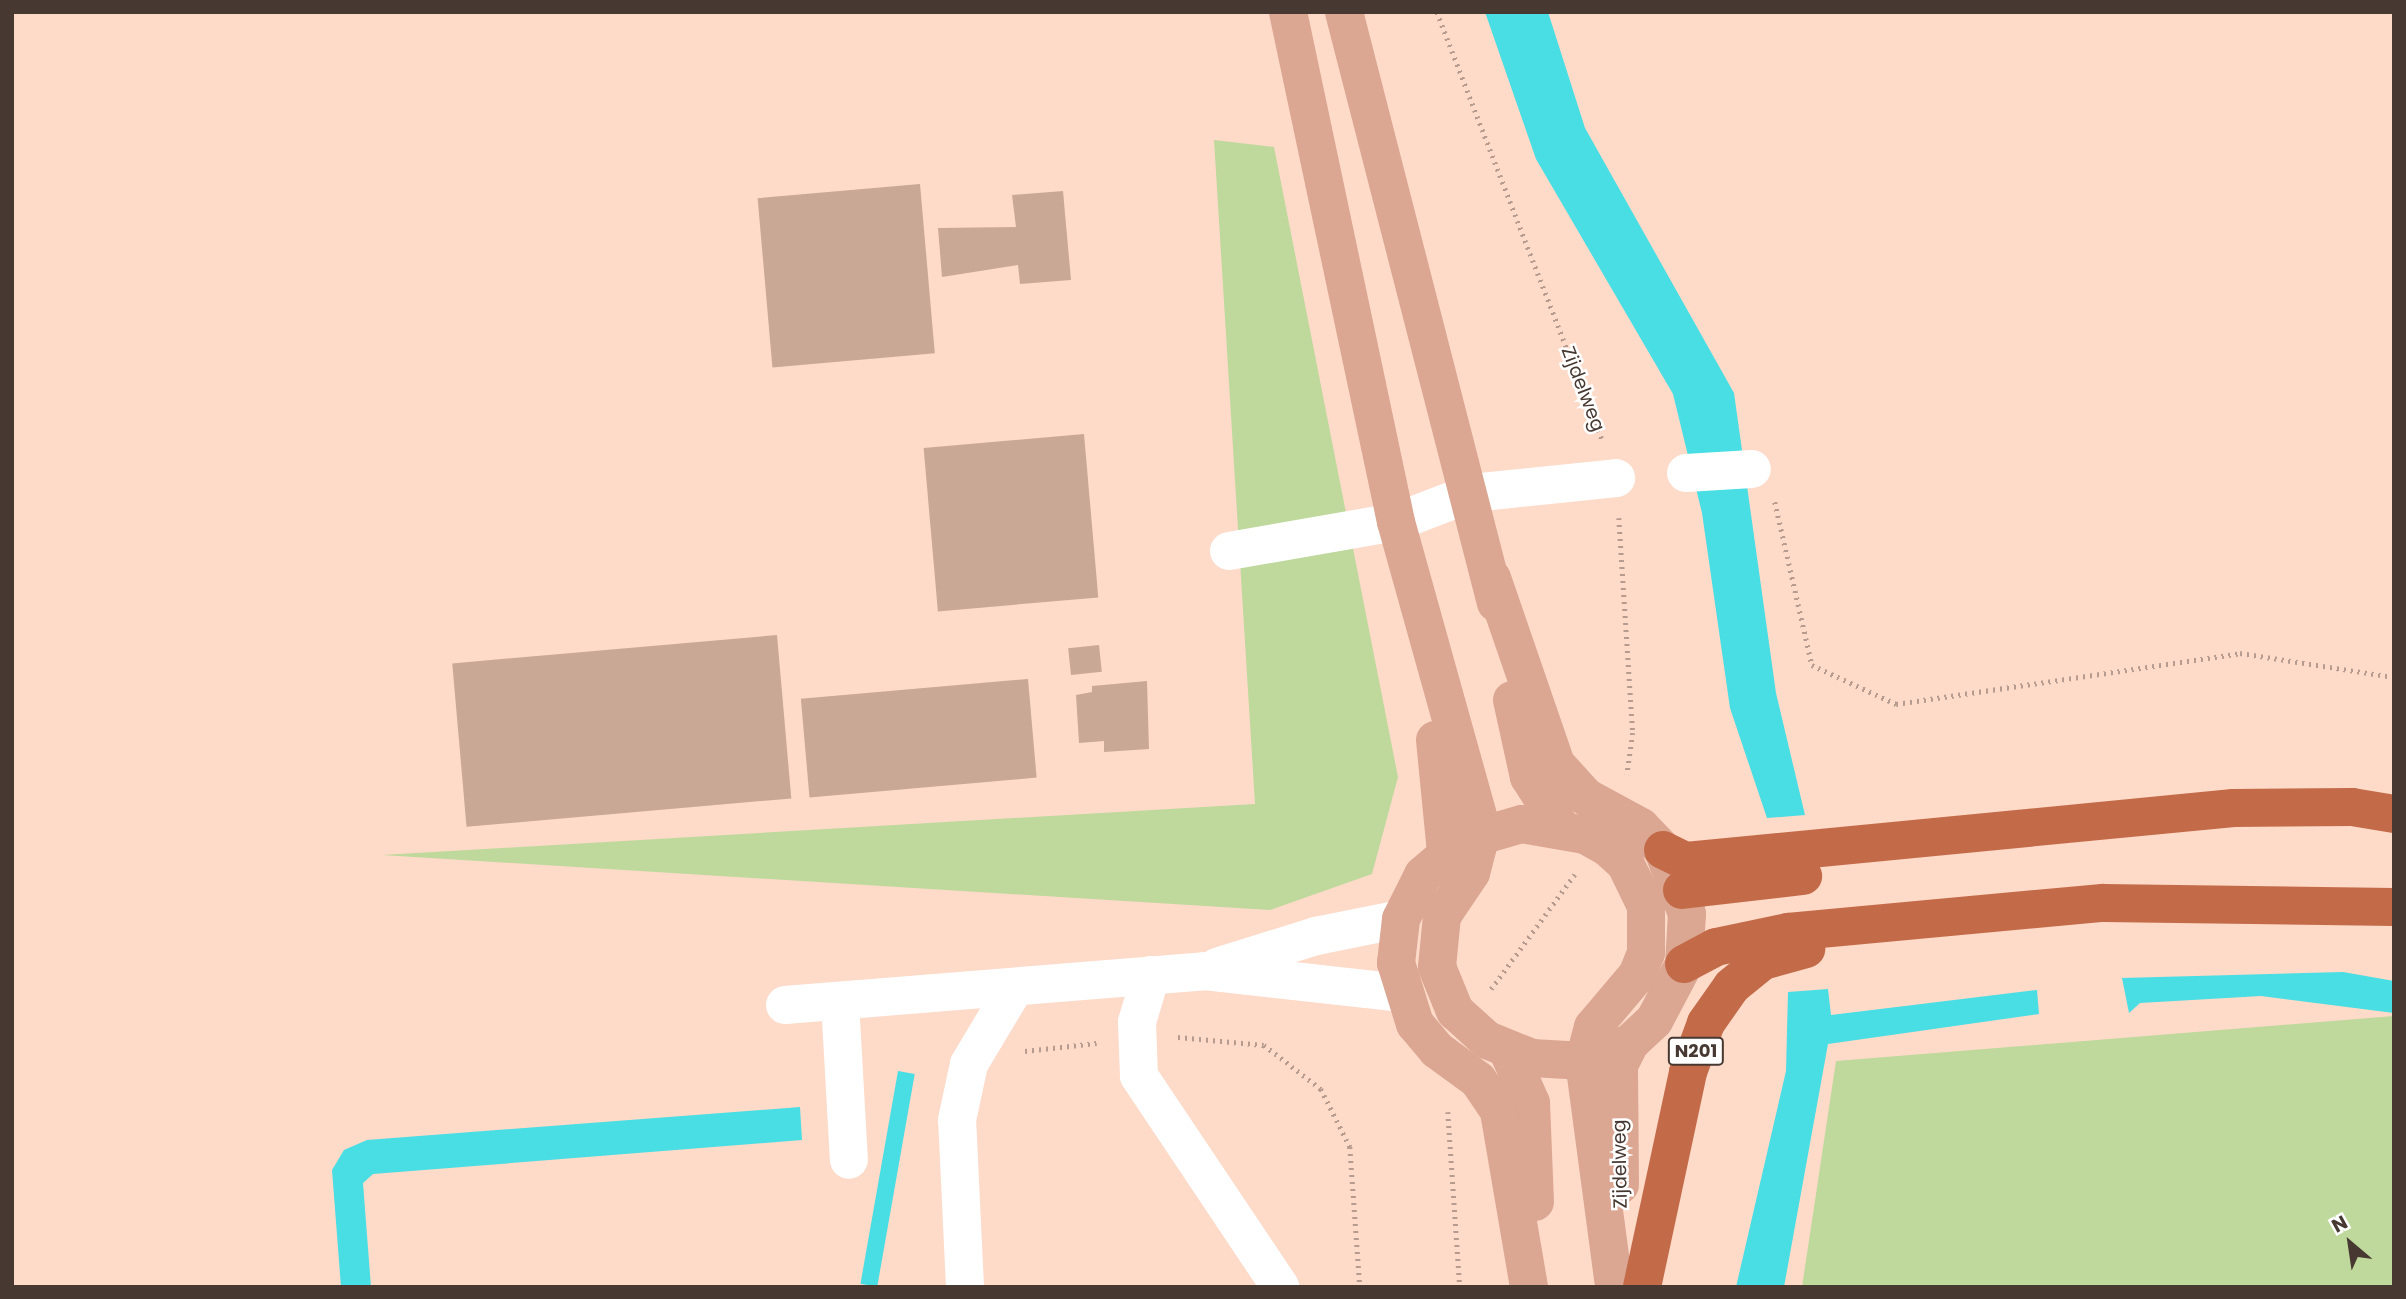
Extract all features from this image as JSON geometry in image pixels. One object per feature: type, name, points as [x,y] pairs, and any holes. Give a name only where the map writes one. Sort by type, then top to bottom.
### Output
[{"type":"highway","points":[[1663,850],[1686,861],[1937,841],[2233,808],[2352,807],[2394,814]]},
{"type":"highway","points":[[1682,890],[1838,871],[1937,841]]},
{"type":"highway","name":"N201","points":[[1684,964],[1716,947],[1788,932],[1886,928],[2103,903],[2394,907]]},
{"type":"highway","name":"N201","points":[[1642,1287],[1688,1072],[1706,1023],[1732,986],[1763,961],[1886,928]]},
{"type":"main road","points":[[1288,12],[1396,522],[1414,597],[1482,831],[1479,856],[1439,928],[1437,967],[1444,991],[1469,1028],[1507,1049],[1532,1058],[1584,1060],[1630,1043],[1672,995],[1684,964],[1682,890],[1663,850],[1633,821],[1586,797],[1556,764],[1492,578]]},
{"type":"main road","points":[[1344,12],[1403,256],[1472,493],[1492,578],[1529,777],[1562,829]]},
{"type":"main road","points":[[1414,597],[1446,853]]},
{"type":"main road","points":[[1529,1287],[1499,1111],[1463,1088],[1425,1037],[1401,993],[1396,963],[1401,919],[1423,875],[1446,853],[1482,831],[1522,824],[1562,829],[1607,847],[1638,884],[1646,906],[1646,953],[1624,995],[1593,1027],[1584,1060]]},
{"type":"main road","points":[[1638,884],[1682,890]]},
{"type":"main road","points":[[1401,993],[1444,991]]},
{"type":"main road","name":"Zijdelweg","points":[[1622,1287],[1619,1065],[1630,1043]]},
{"type":"main road","points":[[1507,1049],[1531,1103],[1538,1287]]},
{"type":"main road","name":"Zijdelweg","points":[[1584,1060],[1614,1287]]},
{"type":"lane","points":[[1686,473],[1752,470]]},
{"type":"lane","points":[[1229,551],[1396,522],[1472,493],[1616,478]]},
{"type":"lane","points":[[1205,971],[1316,936],[1401,919]]},
{"type":"lane","points":[[785,1006],[1205,971],[1401,993]]},
{"type":"lane","points":[[1150,975],[1138,1022],[1139,1076],[1280,1287]]},
{"type":"lane","points":[[965,1287],[957,1120],[969,1064],[1015,987]]},
{"type":"lane","points":[[840,1000],[849,1160]]},
{"type":"path","name":"Zijdelweg","points":[[1437,12],[1616,478],[1633,733],[1626,786]]},
{"type":"path","points":[[1752,470],[1770,470],[1812,665],[1896,704],[2240,653],[2394,677]]},
{"type":"path","points":[[1486,996],[1577,871]]},
{"type":"path","points":[[1460,1287],[1463,1088]]},
{"type":"green space","points":[[1214,140],[1274,147],[1398,777],[1372,874],[1270,910],[382,855],[1255,804]]},
{"type":"green space","points":[[2394,1016],[2394,1287],[1802,1287],[1836,1061]]},
{"type":"water","points":[[1485,12],[1548,12],[1585,128],[1734,393],[1776,693],[1805,815],[1767,818],[1730,708],[1702,513],[1673,394],[1536,159]]},
{"type":"water","points":[[2343,972],[2394,981],[2394,1013],[2261,996],[2140,1003],[2129,1013],[2122,978]]},
{"type":"water","points":[[1828,989],[1831,1015],[2037,990],[2039,1014],[1828,1044],[1784,1287],[1736,1287],[1786,1071],[1788,992]]},
{"type":"water","points":[[898,1071],[915,1074],[877,1287],[860,1284]]},
{"type":"water","points":[[800,1107],[802,1140],[373,1174],[363,1183],[371,1287],[341,1287],[332,1170],[344,1150],[367,1140]]},
{"type":"building","points":[[920,184],[935,353],[772,368],[758,198]]},
{"type":"building","points":[[1063,191],[1071,280],[1020,284],[1018,265],[942,277],[938,228],[1016,227],[1012,195]]},
{"type":"building","points":[[1084,434],[1098,597],[938,611],[924,448]]},
{"type":"building","points":[[777,635],[791,798],[467,827],[452,663]]},
{"type":"building","points":[[1099,645],[1102,672],[1071,675],[1068,648]]},
{"type":"building","points":[[1028,679],[1037,778],[809,797],[801,699]]},
{"type":"building","points":[[1147,681],[1149,749],[1104,752],[1104,741],[1079,743],[1076,695],[1092,692],[1092,686]]}]
